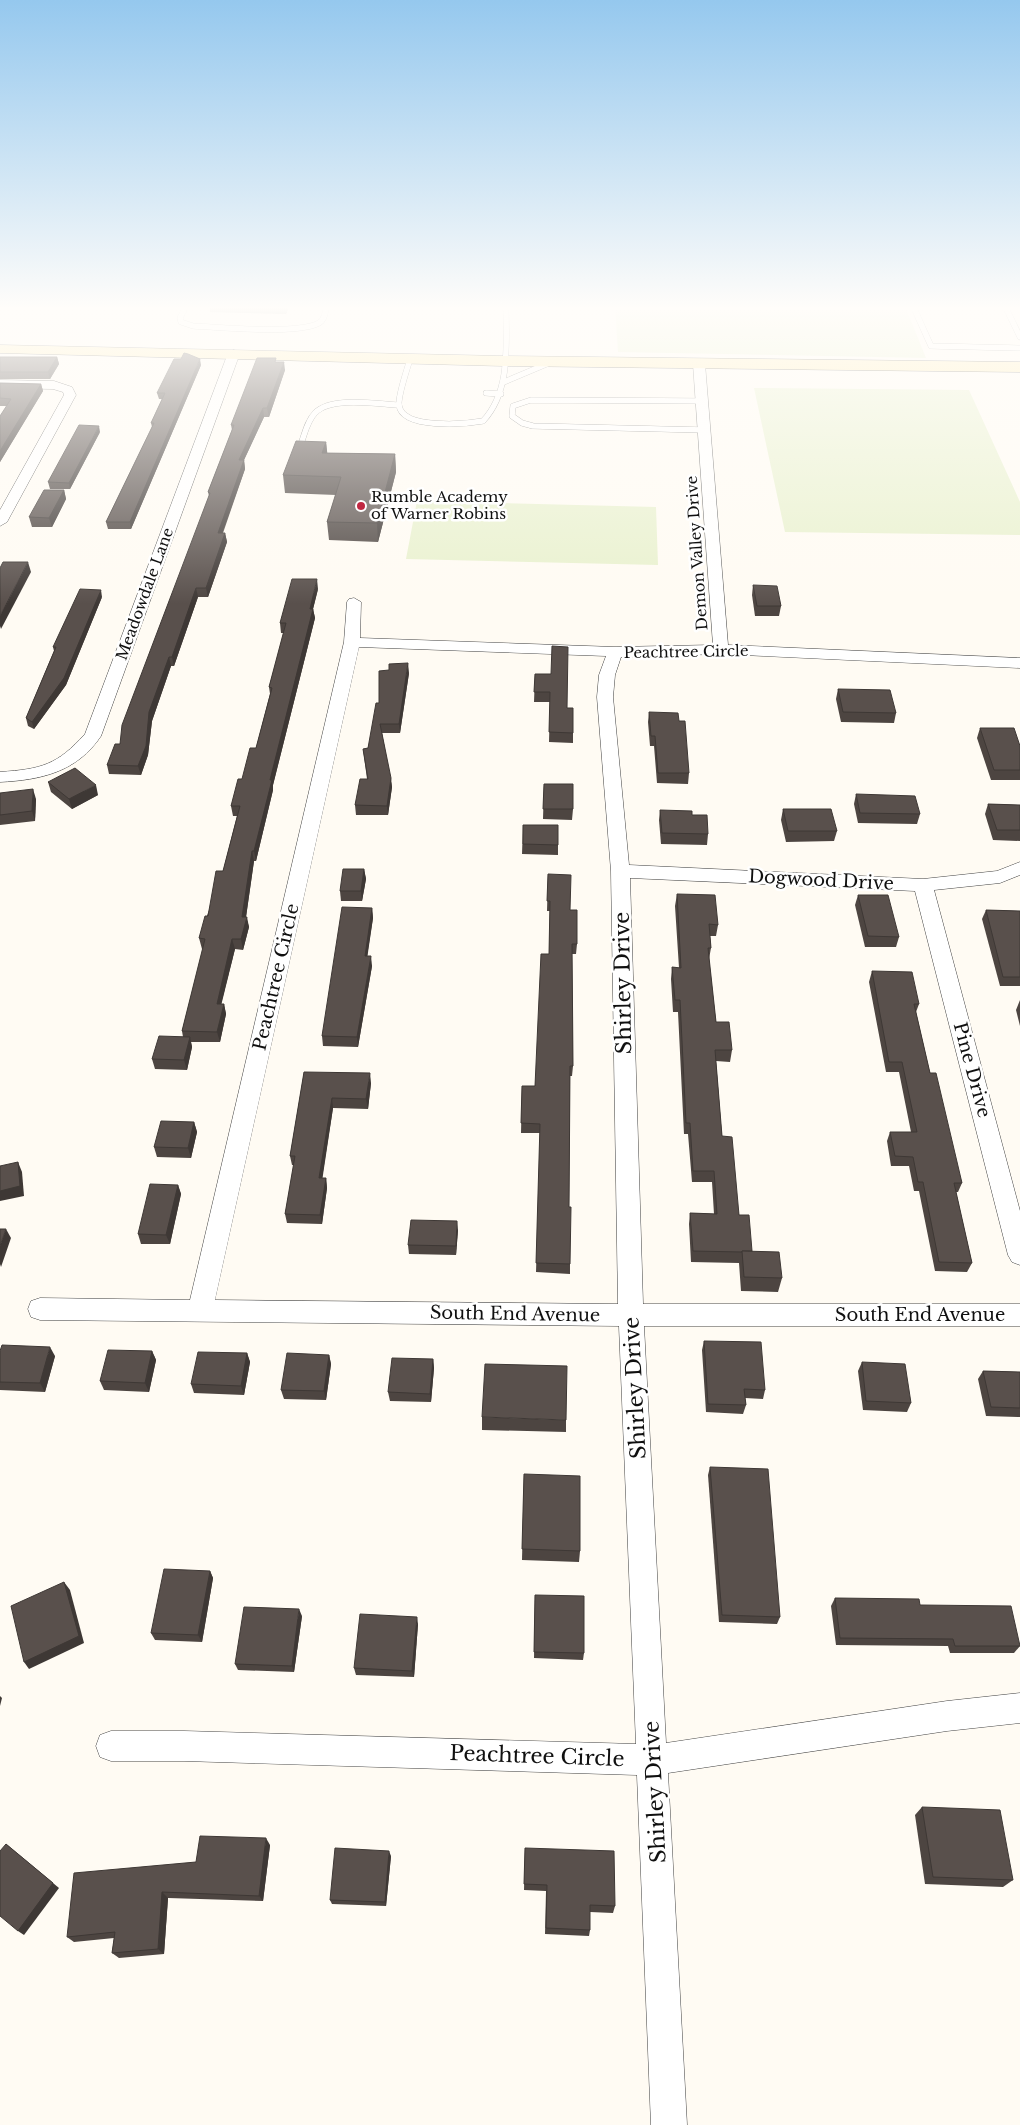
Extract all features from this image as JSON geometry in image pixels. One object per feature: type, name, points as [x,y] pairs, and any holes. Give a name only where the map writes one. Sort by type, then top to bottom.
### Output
[{"type":"street","points":[[0,522],[64,405]]},
{"type":"street","name":"Meadowdale Lane","points":[[0,778],[46,770],[70,759],[93,736],[215,405]]},
{"type":"street","name":"Demon Valley Drive","points":[[702,405],[721,649]]},
{"type":"street","name":"Peachtree Circle","points":[[200,1311],[352,642],[354,602]]},
{"type":"street","name":"Peachtree Circle","points":[[352,642],[615,652],[721,649],[1020,663]]},
{"type":"street","name":"Shirley Drive","points":[[615,652],[607,676],[605,697],[620,871],[631,1315],[669,2125]]},
{"type":"street","name":"Dogwood Drive","points":[[620,871],[923,885],[1000,877],[1020,868]]},
{"type":"street","name":"Pine Drive","points":[[923,885],[1020,1255]]},
{"type":"street","name":"South End Avenue","points":[[40,1309],[631,1315],[1020,1315]]},
{"type":"street","name":"Peachtree Circle","points":[[111,1746],[184,1746],[653,1760],[947,1716],[1020,1708]]},
{"type":"lane","points":[[299,450],[314,414],[320,408],[333,405]]},
{"type":"lane","points":[[399,405],[405,416],[418,421],[473,423],[482,421],[489,416],[494,405]]},
{"type":"lane","points":[[516,405],[511,412],[512,416],[516,420],[533,426],[704,430]]},
{"type":"green space","points":[[758,405],[976,405],[1020,502],[1020,535],[785,532]]},
{"type":"green space","points":[[417,501],[656,507],[658,565],[406,559]]},
{"type":"building","points":[[7,405],[28,405],[0,451],[0,416]]},
{"type":"building","points":[[159,405],[180,405],[130,522],[106,522],[154,423],[151,423]]},
{"type":"building","points":[[239,405],[268,405],[267,408],[263,408],[239,460],[244,460],[218,533],[225,533],[206,588],[196,588],[172,657],[169,657],[149,712],[146,746],[138,766],[107,765],[115,744],[120,744],[122,725],[210,493],[208,492],[234,425],[231,425]]},
{"type":"building","points":[[79,425],[99,426],[69,483],[48,482]]},
{"type":"building","points":[[296,441],[326,442],[322,453],[395,454],[377,523],[327,522],[341,477],[283,475]]},
{"type":"building","points":[[44,490],[64,490],[49,518],[29,517]]},
{"type":"building","points":[[3,562],[28,562],[0,616],[0,568]]},
{"type":"building","points":[[292,579],[317,579],[310,609],[313,609],[270,780],[272,780],[254,851],[252,851],[242,917],[247,917],[241,939],[232,939],[217,1004],[224,1004],[217,1032],[182,1031],[205,939],[199,938],[205,916],[208,916],[216,871],[223,871],[240,806],[231,806],[238,779],[242,779],[250,748],[256,748],[272,688],[269,687],[286,623],[280,623]]},
{"type":"building","points":[[753,585],[777,586],[781,606],[757,606]]},
{"type":"building","points":[[80,589],[101,590],[64,678],[32,722],[26,718],[56,647],[53,647]]},
{"type":"building","points":[[552,646],[568,647],[567,708],[573,708],[573,733],[549,732],[550,692],[534,692],[535,674],[551,674]]},
{"type":"building","points":[[408,663],[399,724],[380,724],[391,778],[387,806],[355,805],[360,779],[368,779],[363,749],[368,748],[376,703],[379,703],[379,671],[389,670],[389,664]]},
{"type":"building","points":[[838,689],[890,690],[896,713],[843,712]]},
{"type":"building","points":[[649,712],[678,713],[679,721],[685,721],[689,773],[658,773],[655,736],[651,736]]},
{"type":"building","points":[[980,728],[1014,728],[1020,746],[1020,770],[994,770]]},
{"type":"building","points":[[75,768],[96,785],[69,799],[48,782]]},
{"type":"building","points":[[544,784],[573,784],[573,809],[543,809]]},
{"type":"building","points":[[33,789],[32,811],[0,815],[0,793]]},
{"type":"building","points":[[856,794],[915,796],[920,814],[860,813]]},
{"type":"building","points":[[988,804],[1020,805],[1020,830],[997,830]]},
{"type":"building","points":[[783,809],[831,809],[837,831],[788,831]]},
{"type":"building","points":[[660,810],[692,811],[692,815],[707,815],[708,834],[662,833]]},
{"type":"building","points":[[523,825],[558,825],[558,845],[523,844]]},
{"type":"building","points":[[343,869],[364,869],[361,891],[340,891]]},
{"type":"building","points":[[548,874],[571,875],[570,910],[577,910],[577,944],[572,944],[573,1066],[570,1066],[570,1264],[536,1263],[540,1124],[521,1123],[522,1086],[535,1086],[541,954],[549,954],[550,901],[547,901]]},
{"type":"building","points":[[677,894],[715,895],[718,925],[709,924],[711,948],[708,948],[716,1022],[729,1022],[732,1050],[715,1050],[722,1136],[732,1137],[739,1215],[749,1215],[752,1251],[693,1251],[690,1213],[717,1214],[714,1171],[693,1171],[690,1123],[686,1123],[680,1000],[675,1000],[672,967],[681,968]]},
{"type":"building","points":[[858,895],[888,895],[899,937],[868,936]]},
{"type":"building","points":[[342,907],[372,908],[365,956],[371,956],[357,1037],[322,1036]]},
{"type":"building","points":[[986,910],[1020,911],[1020,977],[1003,977]]},
{"type":"building","points":[[872,971],[912,972],[919,1004],[914,1004],[930,1073],[936,1073],[962,1183],[954,1183],[972,1263],[939,1262],[923,1182],[918,1182],[913,1157],[895,1156],[890,1132],[917,1132],[902,1062],[889,1062]]},
{"type":"building","points":[[159,1036],[190,1037],[184,1060],[152,1059]]},
{"type":"building","points":[[304,1072],[370,1073],[366,1099],[332,1098],[319,1178],[326,1178],[320,1215],[285,1214],[295,1156],[290,1156]]},
{"type":"building","points":[[161,1121],[194,1122],[188,1148],[154,1147]]},
{"type":"building","points":[[18,1162],[20,1186],[0,1191],[0,1166]]},
{"type":"building","points":[[150,1184],[178,1185],[166,1235],[138,1234]]},
{"type":"building","points":[[411,1220],[457,1221],[456,1246],[408,1245]]},
{"type":"building","points":[[0,1229],[6,1229],[0,1246]]},
{"type":"building","points":[[742,1251],[779,1252],[782,1278],[744,1277]]},
{"type":"building","points":[[704,1341],[761,1342],[765,1390],[744,1389],[746,1405],[708,1404]]},
{"type":"building","points":[[2,1345],[50,1347],[40,1383],[0,1382],[0,1351]]},
{"type":"building","points":[[108,1350],[152,1351],[145,1383],[100,1381]]},
{"type":"building","points":[[198,1352],[247,1353],[241,1386],[191,1384]]},
{"type":"building","points":[[287,1353],[329,1355],[324,1391],[281,1390]]},
{"type":"building","points":[[392,1358],[433,1359],[430,1394],[388,1392]]},
{"type":"building","points":[[862,1362],[905,1364],[911,1403],[866,1401]]},
{"type":"building","points":[[485,1364],[567,1366],[566,1420],[482,1417]]},
{"type":"building","points":[[983,1371],[1020,1372],[1020,1408],[991,1407]]},
{"type":"building","points":[[710,1467],[768,1469],[780,1617],[722,1615]]},
{"type":"building","points":[[524,1474],[580,1476],[580,1551],[522,1549]]},
{"type":"building","points":[[164,1569],[210,1571],[198,1635],[151,1633]]},
{"type":"building","points":[[64,1582],[79,1636],[24,1662],[11,1606]]},
{"type":"building","points":[[535,1595],[584,1596],[584,1653],[534,1652]]},
{"type":"building","points":[[835,1598],[919,1599],[920,1605],[1011,1606],[1020,1646],[955,1646],[953,1639],[840,1638]]},
{"type":"building","points":[[244,1607],[299,1609],[292,1666],[235,1664]]},
{"type":"building","points":[[360,1614],[417,1617],[412,1671],[354,1668]]},
{"type":"building","points":[[922,1807],[1000,1810],[1013,1880],[933,1877]]},
{"type":"building","points":[[200,1836],[266,1838],[259,1896],[162,1892],[158,1949],[112,1953],[115,1932],[67,1937],[74,1873],[196,1862]]},
{"type":"building","points":[[6,1844],[53,1883],[18,1931],[0,1916],[0,1851]]},
{"type":"building","points":[[335,1848],[389,1851],[385,1902],[330,1900]]},
{"type":"building","points":[[525,1848],[614,1851],[615,1906],[590,1905],[590,1930],[546,1928],[547,1885],[524,1884]]},
{"type":"place","name":"Rumble Academy of Warner Robins","points":[[361,506]]}]
